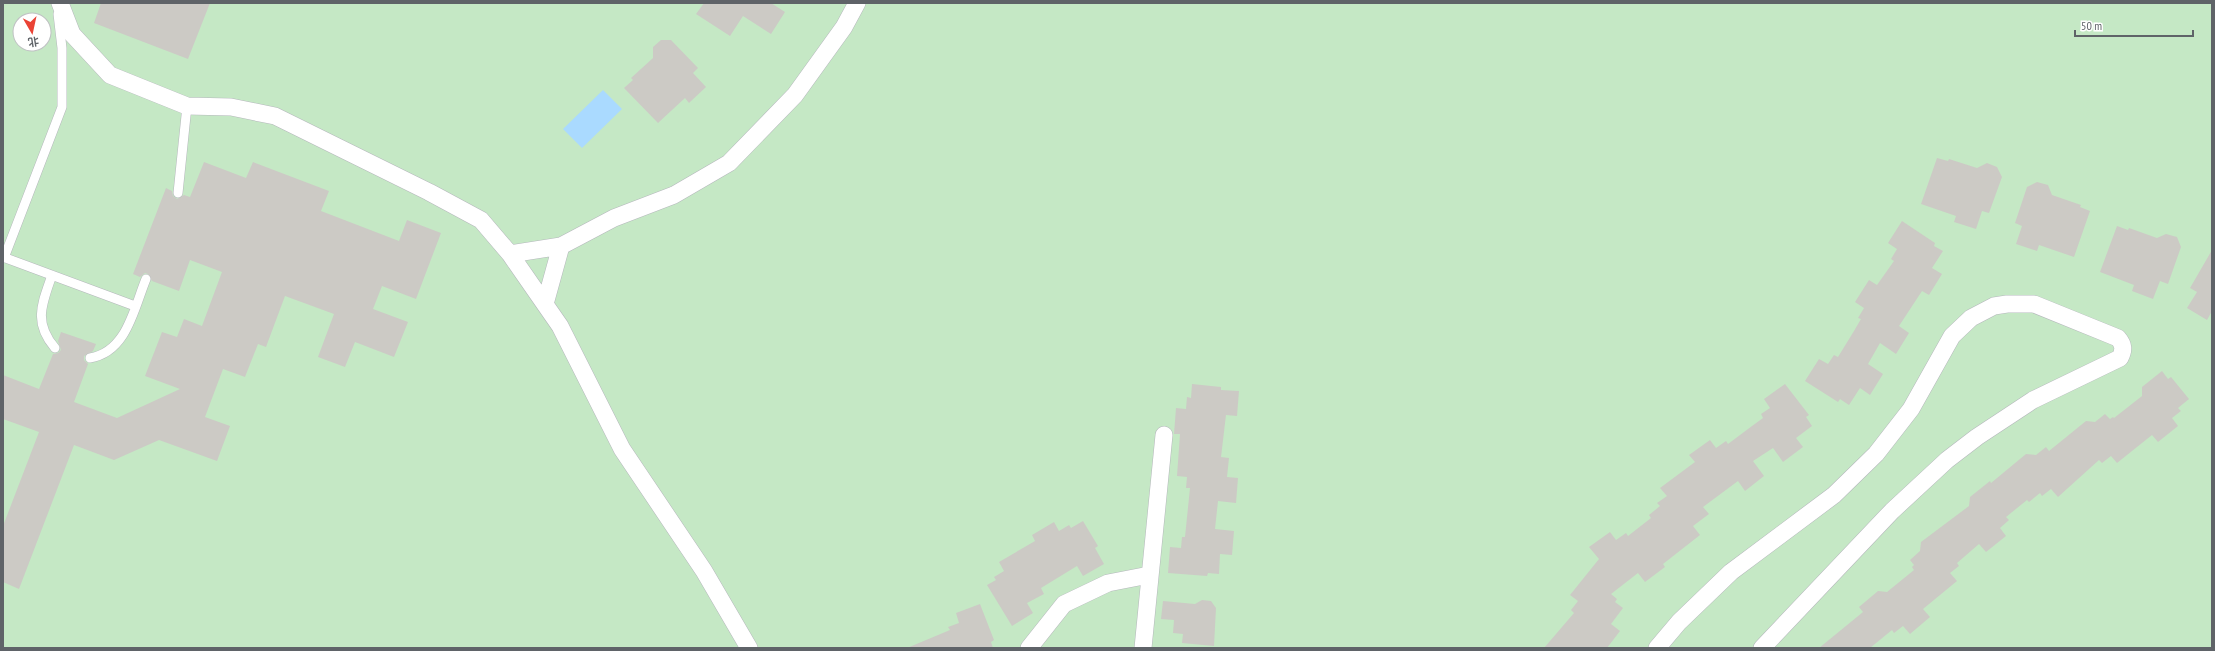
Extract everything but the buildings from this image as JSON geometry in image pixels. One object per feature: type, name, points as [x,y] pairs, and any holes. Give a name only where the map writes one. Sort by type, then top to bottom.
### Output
[{"type":"street","points":[[60,3],[72,34],[110,74],[186,106],[231,107],[275,116],[429,192],[481,220],[510,254],[560,326],[622,448],[704,571],[749,648]]},
{"type":"street","points":[[510,254],[561,246],[614,218],[674,195],[729,163],[795,95],[844,27],[857,3]]},
{"type":"street","points":[[545,304],[561,246]]},
{"type":"street","points":[[1657,648],[1694,607],[1731,572],[1834,494],[1876,454],[1911,409],[1952,336],[1971,318],[1994,306],[2007,304],[2034,304],[2118,338],[2123,344],[2123,352],[2120,358],[2033,400],[1995,424],[1947,460],[1892,511],[1762,648]]},
{"type":"street","points":[[1143,648],[1164,435]]},
{"type":"street","points":[[1029,648],[1064,604],[1108,582],[1149,575]]},
{"type":"lane","points":[[56,3],[62,48],[62,107],[4,257],[135,306]]},
{"type":"lane","points":[[178,193],[186,106]]},
{"type":"lane","points":[[52,275],[41,310],[41,320],[43,330],[55,348]]},
{"type":"lane","points":[[90,358],[105,353],[121,340],[146,279]]},
{"type":"green space","points":[[3,3],[2212,3],[2212,648],[3,648]]},
{"type":"water","points":[[603,90],[622,109],[582,148],[563,129]]}]
